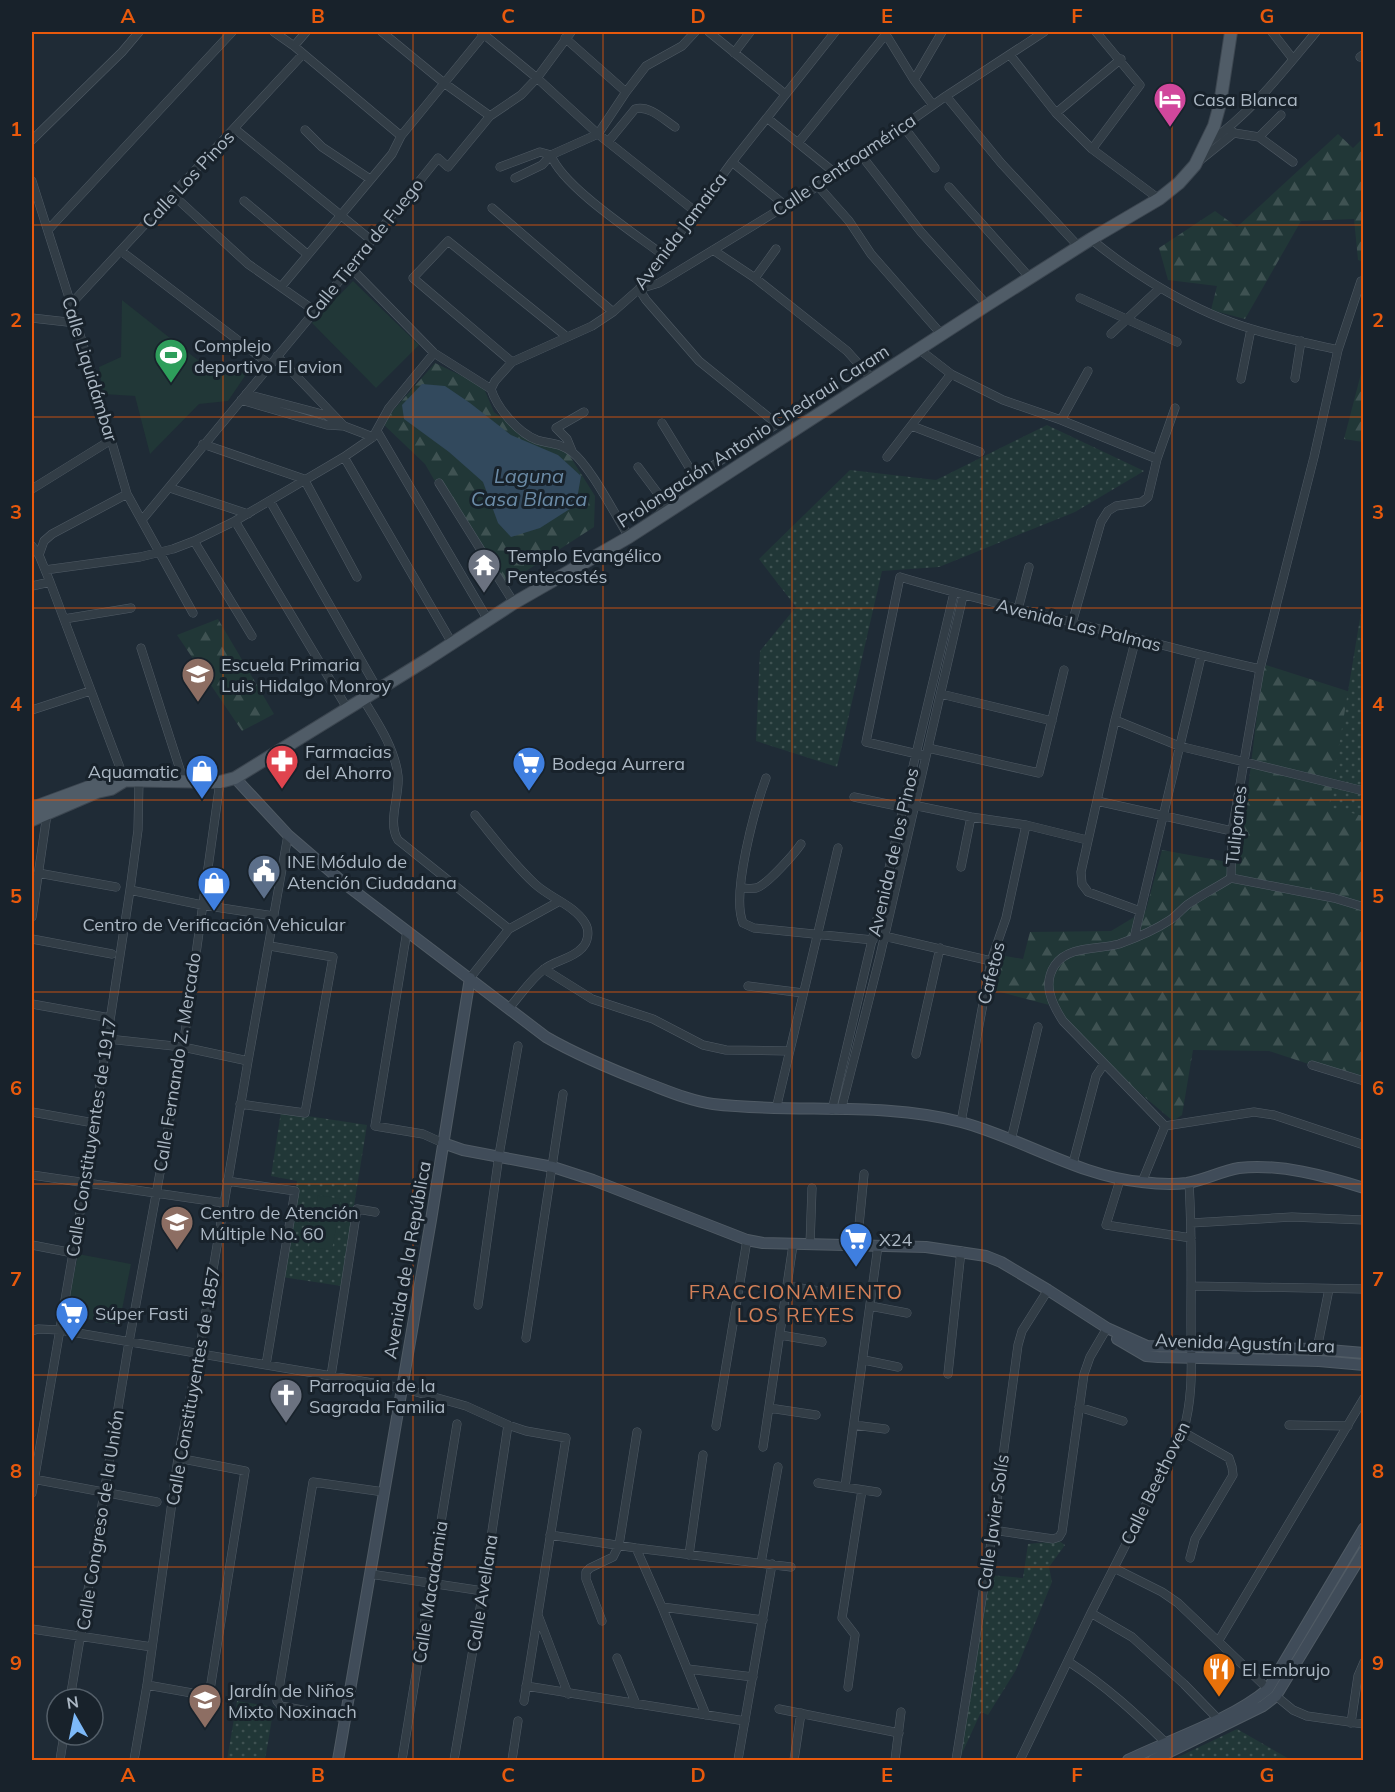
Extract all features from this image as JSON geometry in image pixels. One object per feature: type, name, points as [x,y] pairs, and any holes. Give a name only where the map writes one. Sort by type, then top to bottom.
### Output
[{"type":"main road","name":"Prolongación Antonio Chedraui Caram","points":[[32,808],[108,780],[220,782],[235,778],[514,603],[629,537],[1091,238],[1159,199],[1179,183],[1195,165],[1214,126],[1220,104],[1231,32]]},
{"type":"main road","points":[[235,778],[288,835],[345,884],[555,1042],[614,1071],[686,1098],[712,1104],[776,1109],[883,1109],[961,1122],[1120,1180],[1170,1184],[1189,1183],[1220,1172],[1240,1168],[1261,1168],[1329,1177],[1364,1188]]},
{"type":"main road","points":[[32,820],[97,792],[111,789],[125,781]]},
{"type":"main road","name":"Avenida de la República","points":[[338,1761],[470,978]]},
{"type":"main road","name":"Avenida Agustín Lara","points":[[443,1143],[464,1150],[553,1167],[593,1180],[747,1240],[793,1245],[926,1247],[986,1256],[1001,1262],[1107,1328],[1147,1346],[1364,1365]]},
{"type":"main road","name":"Avenida Agustín Lara","points":[[1191,1351],[1317,1349],[1364,1353]]},
{"type":"main road","points":[[1128,1761],[1218,1719],[1258,1696],[1272,1692],[1364,1528]]},
{"type":"main road","points":[[1153,1761],[1263,1706],[1364,1551]]},
{"type":"street","points":[[32,140],[122,52],[139,32]]},
{"type":"street","points":[[48,230],[232,32]]},
{"type":"street","points":[[274,32],[294,46],[401,136]]},
{"type":"street","points":[[294,46],[306,32]]},
{"type":"street","points":[[382,32],[444,83],[490,116]]},
{"type":"street","points":[[281,287],[392,154],[401,136],[483,32],[598,134],[696,212]]},
{"type":"street","name":"Calle Tierra de Fuego","points":[[142,520],[438,158],[448,167],[490,116],[521,95],[537,78],[571,32]]},
{"type":"street","points":[[515,178],[542,165],[551,155],[598,134],[646,66],[682,46],[695,32]]},
{"type":"street","points":[[709,32],[785,94]]},
{"type":"street","points":[[734,53],[750,32]]},
{"type":"street","name":"Avenida Jamaica","points":[[491,389],[512,362],[592,326],[613,312],[639,289],[732,162],[835,32]]},
{"type":"street","points":[[914,80],[942,32]]},
{"type":"street","name":"Calle Centroamérica","points":[[639,289],[659,282],[818,186],[946,96],[1044,32]]},
{"type":"street","points":[[1092,149],[1140,85],[1121,59],[1096,32]]},
{"type":"street","points":[[1272,32],[1293,59]]},
{"type":"street","points":[[1195,165],[1262,98],[1316,32]]},
{"type":"street","points":[[798,143],[885,33],[914,80],[933,105]]},
{"type":"street","points":[[565,38],[626,92]]},
{"type":"street","name":"Calle Los Pinos","points":[[71,304],[303,54]]},
{"type":"street","points":[[1010,55],[1056,113],[1092,149],[1159,199]]},
{"type":"street","points":[[1056,113],[1121,59]]},
{"type":"street","points":[[946,96],[1000,163],[1079,247]]},
{"type":"street","points":[[608,142],[634,109],[641,107],[648,109],[675,127]]},
{"type":"street","points":[[1259,137],[1281,115]]},
{"type":"street","points":[[767,118],[835,173]]},
{"type":"street","points":[[903,126],[935,168]]},
{"type":"street","points":[[235,129],[371,240]]},
{"type":"street","points":[[305,130],[322,147],[370,179]]},
{"type":"street","points":[[1205,145],[1232,130],[1259,137],[1293,162]]},
{"type":"street","points":[[500,167],[540,152],[551,155]]},
{"type":"street","points":[[551,155],[554,163],[574,187],[663,255]]},
{"type":"street","points":[[861,155],[921,232],[987,305]]},
{"type":"street","points":[[732,162],[786,206]]},
{"type":"street","name":"Calle Liquidámbar","points":[[32,181],[127,494],[193,613]]},
{"type":"street","points":[[818,186],[849,221],[871,254],[942,335]]},
{"type":"street","points":[[949,187],[1030,278]]},
{"type":"street","points":[[173,195],[248,264],[315,311]]},
{"type":"street","points":[[244,201],[307,254]]},
{"type":"street","points":[[492,208],[613,312]]},
{"type":"street","points":[[1091,238],[1112,256],[1160,288],[1213,314],[1251,329],[1338,350]]},
{"type":"street","points":[[512,362],[413,278],[448,241],[567,337]]},
{"type":"street","points":[[755,279],[776,249]]},
{"type":"street","points":[[713,250],[755,279],[847,351],[873,380]]},
{"type":"street","points":[[121,251],[270,364]]},
{"type":"street","points":[[350,267],[434,353],[491,389],[494,398],[525,434],[537,440],[561,444],[573,453],[584,465],[629,537]]},
{"type":"street","name":"Tulipanes","points":[[1166,1126],[1063,1021],[1054,1007],[1049,991],[1050,976],[1056,964],[1065,956],[1077,951],[1118,945],[1134,938],[1170,920],[1188,904],[1231,878],[1232,831],[1260,669],[1338,350],[1361,281]]},
{"type":"street","points":[[1110,334],[1160,288]]},
{"type":"street","points":[[639,289],[699,361],[777,424],[672,494],[664,503],[657,519]]},
{"type":"street","points":[[1080,298],[1177,342]]},
{"type":"street","points":[[32,318],[76,323]]},
{"type":"street","points":[[1241,379],[1251,329]]},
{"type":"street","points":[[1295,378],[1301,341]]},
{"type":"street","points":[[921,350],[951,374],[1003,400],[1061,420],[1157,459]]},
{"type":"street","points":[[45,570],[158,553],[194,542],[248,514],[344,457],[375,434],[389,408],[434,353]]},
{"type":"street","points":[[277,356],[344,426]]},
{"type":"street","points":[[1061,420],[1088,371]]},
{"type":"street","points":[[887,457],[951,374]]},
{"type":"street","points":[[243,397],[327,425],[344,426],[375,434],[488,620]]},
{"type":"street","points":[[1072,623],[1101,522],[1108,511],[1116,507],[1142,502],[1148,497],[1157,459],[1175,408]]},
{"type":"street","points":[[573,453],[567,439],[556,428],[584,412]]},
{"type":"street","points":[[662,423],[695,477]]},
{"type":"street","points":[[912,426],[980,452]]},
{"type":"street","points":[[32,489],[111,440]]},
{"type":"street","points":[[203,444],[304,479],[357,577]]},
{"type":"street","points":[[344,457],[452,643]]},
{"type":"street","points":[[638,467],[664,503]]},
{"type":"street","points":[[439,483],[514,603]]},
{"type":"street","points":[[170,488],[248,514]]},
{"type":"street","points":[[35,554],[52,534],[127,494]]},
{"type":"street","points":[[270,501],[378,690]]},
{"type":"street","points":[[235,521],[347,708]]},
{"type":"street","points":[[194,542],[252,636]]},
{"type":"street","points":[[32,546],[45,570],[64,619],[86,692],[125,781]]},
{"type":"street","points":[[1018,609],[1029,567]]},
{"type":"street","name":"Avenida Las Palmas","points":[[916,753],[866,742],[900,577],[963,596],[1136,638],[1201,657],[1260,669]]},
{"type":"street","points":[[32,586],[50,582]]},
{"type":"street","name":"Avenida de los Pinos","points":[[836,1110],[902,807],[954,593]]},
{"type":"street","name":"Avenida de los Pinos","points":[[836,1110],[880,956],[963,596]]},
{"type":"street","points":[[64,619],[131,608]]},
{"type":"street","points":[[1136,638],[1081,872],[1082,884],[1088,892],[1140,911]]},
{"type":"street","points":[[141,648],[184,782]]},
{"type":"street","points":[[1134,938],[1201,657]]},
{"type":"street","points":[[916,753],[927,752],[1039,773],[1064,670]]},
{"type":"street","points":[[32,710],[86,692]]},
{"type":"street","points":[[941,694],[1052,721]]},
{"type":"street","points":[[363,699],[393,756],[398,775],[398,794],[393,827],[398,840],[509,929]]},
{"type":"street","points":[[1115,720],[1179,746],[1364,791]]},
{"type":"street","points":[[766,778],[750,834],[741,888],[740,914],[743,923],[754,928],[873,940]]},
{"type":"street","name":"Calle Constituyentes de 1917","points":[[32,1493],[35,1454],[60,1330],[108,1039],[138,830],[139,780]]},
{"type":"street","name":"Calle Fernando Z. Mercado","points":[[129,1342],[183,1047],[201,905],[220,782]]},
{"type":"street","points":[[854,797],[902,807],[913,805],[1026,825],[1087,840]]},
{"type":"street","points":[[1097,801],[1232,831]]},
{"type":"street","points":[[32,917],[47,814]]},
{"type":"street","points":[[475,815],[534,883],[558,902],[572,909],[586,924],[588,930],[588,937],[583,947],[567,960],[544,969],[509,1008]]},
{"type":"street","points":[[961,867],[971,817]]},
{"type":"street","name":"Cafetos","points":[[961,1122],[991,962],[1006,918],[1026,825]]},
{"type":"street","name":"Calle Constituyentes de 1857","points":[[134,1761],[147,1685],[178,1458],[199,1353],[288,835]]},
{"type":"street","points":[[741,888],[756,888],[764,885],[801,844]]},
{"type":"street","points":[[776,1109],[838,848]]},
{"type":"street","points":[[38,873],[116,887]]},
{"type":"street","points":[[1231,878],[1334,898],[1364,908]]},
{"type":"street","points":[[886,881],[896,883]]},
{"type":"street","points":[[130,890],[201,905],[274,916]]},
{"type":"street","points":[[470,978],[509,929],[558,902]]},
{"type":"street","points":[[407,931],[375,1126],[423,1134],[443,1143]]},
{"type":"street","points":[[884,936],[991,962]]},
{"type":"street","points":[[32,939],[112,954]]},
{"type":"street","points":[[240,1104],[305,1113],[333,957],[270,946]]},
{"type":"street","points":[[916,1054],[940,948]]},
{"type":"street","points":[[869,954],[880,956]]},
{"type":"street","points":[[544,969],[592,999],[653,1019],[703,1045],[726,1050],[789,1051]]},
{"type":"street","points":[[748,986],[803,993]]},
{"type":"street","points":[[32,1004],[111,1018]]},
{"type":"street","points":[[1011,1140],[1038,1027]]},
{"type":"street","points":[[108,1039],[183,1047],[248,1061]]},
{"type":"street","points":[[478,1305],[499,1155],[518,1046]]},
{"type":"street","points":[[1073,1163],[1096,1076],[1104,1064]]},
{"type":"street","points":[[1312,1065],[1364,1081]]},
{"type":"street","points":[[526,1338],[564,1094]]},
{"type":"street","points":[[32,1112],[94,1123]]},
{"type":"street","points":[[1142,1182],[1166,1126],[1254,1112],[1274,1115],[1364,1145]]},
{"type":"street","points":[[857,1246],[864,1174]]},
{"type":"street","points":[[32,1175],[224,1203]]},
{"type":"street","points":[[1120,1180],[1106,1225],[1191,1238]]},
{"type":"street","points":[[227,1181],[295,1191],[266,1365]]},
{"type":"street","name":"Calle Beethoven","points":[[1020,1761],[1091,1613],[1183,1432],[1191,1399],[1189,1183]]},
{"type":"street","points":[[810,1245],[812,1188]]},
{"type":"street","points":[[332,1376],[357,1209],[375,1212]]},
{"type":"street","points":[[1191,1223],[1292,1217],[1364,1220]]},
{"type":"street","points":[[716,1426],[747,1240]]},
{"type":"street","points":[[32,1245],[73,1253]]},
{"type":"street","points":[[763,1447],[793,1245]]},
{"type":"street","points":[[845,1487],[878,1246]]},
{"type":"street","points":[[948,1374],[961,1251]]},
{"type":"street","points":[[787,1286],[832,1293]]},
{"type":"street","points":[[1191,1286],[1364,1289]]},
{"type":"street","points":[[1317,1349],[1329,1289]]},
{"type":"street","points":[[1354,1289],[1364,1296]]},
{"type":"street","name":"Calle Javier Solís","points":[[956,1761],[993,1530],[1018,1345],[1022,1332],[1048,1290]]},
{"type":"street","points":[[870,1306],[907,1313]]},
{"type":"street","points":[[993,1530],[1053,1539],[1059,1537],[1062,1532],[1084,1374],[1090,1357],[1107,1328]]},
{"type":"street","points":[[32,1331],[60,1330],[402,1388],[466,1406],[526,1431],[566,1438],[524,1701]]},
{"type":"street","points":[[780,1335],[822,1342]]},
{"type":"street","name":"Calle Congreso de la Unión","points":[[72,1687],[129,1342]]},
{"type":"street","points":[[864,1360],[898,1367]]},
{"type":"street","points":[[1219,1640],[1364,1398]]},
{"type":"street","points":[[1080,1407],[1123,1421]]},
{"type":"street","points":[[769,1408],[816,1415]]},
{"type":"street","name":"Calle Macadamia","points":[[402,1761],[456,1424]]},
{"type":"street","name":"Calle Avellana","points":[[454,1761],[508,1425]]},
{"type":"street","points":[[854,1425],[885,1429]]},
{"type":"street","points":[[1289,1425],[1348,1426]]},
{"type":"street","points":[[602,1621],[586,1579],[586,1572],[613,1557],[619,1545],[637,1432]]},
{"type":"street","points":[[1183,1432],[1229,1458],[1233,1475],[1195,1539],[1190,1558]]},
{"type":"street","points":[[689,1555],[703,1455]]},
{"type":"street","points":[[147,1685],[209,1696],[244,1471],[178,1458]]},
{"type":"street","points":[[761,1563],[778,1467]]},
{"type":"street","points":[[33,1479],[157,1502]]},
{"type":"street","points":[[345,1718],[281,1706],[278,1701],[313,1482],[384,1492]]},
{"type":"street","points":[[818,1483],[877,1492]]},
{"type":"street","points":[[848,1687],[855,1635],[842,1618],[862,1490]]},
{"type":"street","points":[[550,1535],[791,1567]]},
{"type":"street","points":[[636,1548],[706,1715]]},
{"type":"street","points":[[738,1761],[771,1564]]},
{"type":"street","points":[[1114,1568],[1179,1603],[1293,1710],[1307,1716],[1364,1724]]},
{"type":"street","points":[[370,1575],[483,1591]]},
{"type":"street","points":[[662,1607],[763,1620]]},
{"type":"street","points":[[1091,1613],[1132,1637],[1184,1684],[1218,1719]]},
{"type":"street","points":[[538,1614],[568,1694]]},
{"type":"street","points":[[32,1629],[152,1647]]},
{"type":"street","points":[[617,1658],[636,1704]]},
{"type":"street","points":[[1069,1662],[1097,1680],[1123,1701],[1165,1742]]},
{"type":"street","points":[[1351,1723],[1358,1676],[1364,1662]]},
{"type":"street","points":[[687,1669],[753,1677]]},
{"type":"street","points":[[526,1686],[746,1721]]},
{"type":"street","points":[[779,1709],[899,1733]]},
{"type":"street","points":[[894,1761],[901,1712]]},
{"type":"street","points":[[794,1761],[801,1713]]},
{"type":"street","points":[[512,1761],[518,1721]]},
{"type":"green space","points":[[1338,134],[1353,148],[1363,138],[1363,262],[1358,260],[1354,219],[1301,221],[1245,319],[1211,310],[1217,286],[1168,280],[1159,248],[1215,211],[1237,227]]},
{"type":"green space","points":[[353,281],[419,345],[376,388],[312,323]]},
{"type":"green space","name":"Complejo deportivo El avion","points":[[122,300],[204,365],[247,373],[228,401],[199,404],[150,454],[135,396],[103,394],[99,367],[121,357]]},
{"type":"green space","points":[[435,363],[483,386],[494,412],[518,430],[568,453],[595,496],[594,527],[506,584],[460,525],[425,464],[382,423]]},
{"type":"green space","points":[[1363,366],[1364,442],[1344,439]]},
{"type":"green space","points":[[1047,425],[1144,471],[1075,512],[939,567],[882,571],[837,767],[756,741],[760,651],[796,607],[759,559],[850,470],[936,480]]},
{"type":"green space","points":[[1363,600],[1363,816],[1329,807]]},
{"type":"green space","points":[[218,619],[274,714],[242,731],[177,635]]},
{"type":"green space","points":[[1263,664],[1363,696],[1363,1082],[1269,1051],[1193,1050],[1182,1115],[1173,1121],[1109,1067],[1049,1005],[993,990],[994,954],[1023,959],[1030,932],[1111,931],[1146,910],[1162,850],[1239,864]]},
{"type":"green space","points":[[281,1112],[367,1125],[341,1286],[282,1277],[297,1181],[271,1176]]},
{"type":"green space","points":[[318,1195],[341,1199],[332,1250],[309,1247]]},
{"type":"green space","points":[[78,1254],[131,1264],[119,1325],[66,1315]]},
{"type":"green space","points":[[1200,1351],[1276,1351],[1363,1356],[1363,1363],[1201,1358]]},
{"type":"green space","points":[[1059,1541],[1065,1545],[1049,1567],[1052,1582],[1016,1670],[988,1715],[981,1712],[959,1760],[989,1575],[1023,1578],[1028,1544]]},
{"type":"green space","points":[[237,1701],[274,1707],[265,1760],[227,1760]]},
{"type":"green space","points":[[1237,1729],[1291,1760],[1172,1760]]},
{"type":"water","name":"Laguna Casa Blanca","points":[[422,384],[445,386],[511,435],[558,455],[581,476],[576,505],[540,528],[511,537],[498,523],[483,482],[449,452],[404,419],[402,405]]},
{"type":"place","name":"Casa Blanca","points":[[1170,128]]},
{"type":"place","name":"Complejo deportivo El avion","points":[[171,384]]},
{"type":"place","name":"Templo Evangélico Pentecostés","points":[[484,594]]},
{"type":"place","name":"Escuela Primaria Luis Hidalgo Monroy","points":[[198,703]]},
{"type":"place","name":"Farmacias del Ahorro","points":[[282,790]]},
{"type":"place","name":"Bodega Aurrera","points":[[529,792]]},
{"type":"place","name":"Aquamatic","points":[[202,800]]},
{"type":"place","name":"INE Módulo de Atención Ciudadana","points":[[264,900]]},
{"type":"place","name":"Centro de Verificación Vehicular","points":[[214,912]]},
{"type":"place","name":"Centro de Atención Múltiple No. 60","points":[[177,1251]]},
{"type":"place","name":"X24","points":[[856,1268]]},
{"type":"place","name":"Súper Fasti","points":[[72,1342]]},
{"type":"place","name":"Parroquia de la Sagrada Familia","points":[[286,1424]]},
{"type":"place","name":"El Embrujo","points":[[1219,1698]]},
{"type":"place","name":"Jardín de Niños Mixto Noxinach","points":[[205,1729]]},
{"type":"district","name":"FRACCIONAMIENTO LOS REYES","points":[[796,1302]]}]
